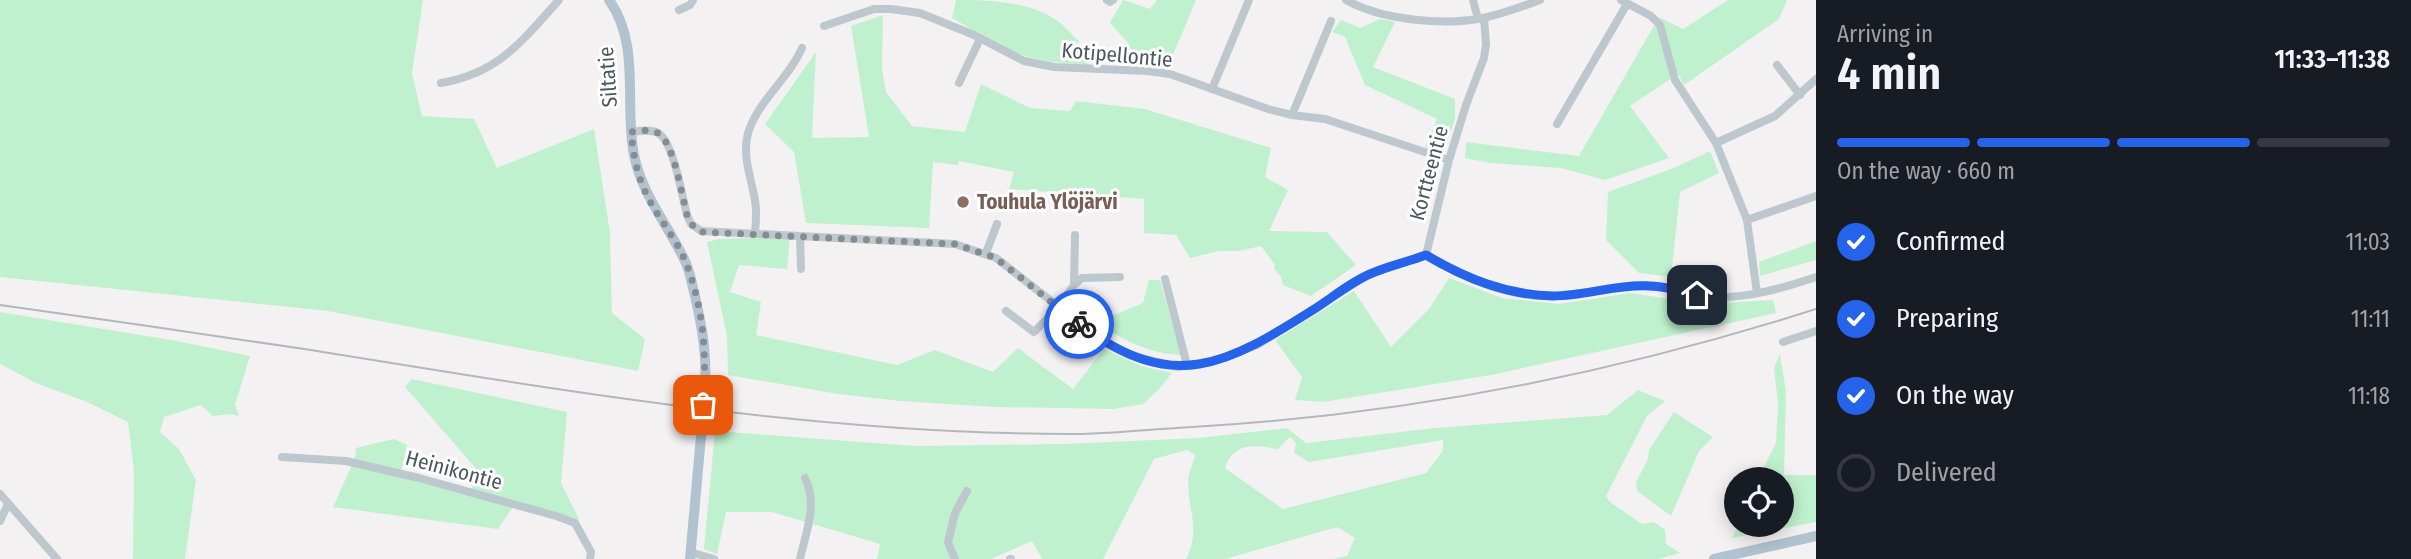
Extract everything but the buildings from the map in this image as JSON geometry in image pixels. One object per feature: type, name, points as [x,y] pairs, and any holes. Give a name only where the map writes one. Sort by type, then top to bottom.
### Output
[{"type":"main road","name":"Siltatie","points":[[609,0],[618,13],[628,49],[634,158],[644,189],[686,262],[704,335],[705,386],[690,556]]},
{"type":"main road","points":[[1714,559],[1816,536]]},
{"type":"street","points":[[441,83],[476,74],[500,60],[513,50],[559,0]]},
{"type":"street","points":[[680,10],[691,5],[693,0]]},
{"type":"street","points":[[1107,0],[1113,0]]},
{"type":"street","points":[[1212,89],[1249,0]]},
{"type":"street","points":[[1346,0],[1363,8],[1410,19],[1435,20],[1481,18],[1540,0]]},
{"type":"street","name":"Kortteentie","points":[[1426,255],[1449,160],[1484,58],[1486,44],[1474,0]]},
{"type":"street","points":[[1556,124],[1624,2],[1651,16],[1660,25],[1675,80],[1716,143],[1747,220],[1757,293]]},
{"type":"street","name":"Kotipellontie","points":[[824,26],[874,9],[920,13],[946,22],[1001,51],[1038,65],[1170,74],[1292,116],[1325,119],[1449,160]]},
{"type":"street","points":[[1292,116],[1331,22]]},
{"type":"street","points":[[959,83],[980,38]]},
{"type":"street","points":[[755,233],[755,202],[747,168],[746,145],[749,130],[766,100],[792,69],[802,48]]},
{"type":"street","points":[[1777,65],[1800,95]]},
{"type":"street","points":[[1716,143],[1775,116],[1816,79]]},
{"type":"street","points":[[631,132],[656,132],[665,138],[687,215],[695,228],[707,232],[955,244],[986,253],[1020,275],[1105,343],[1129,355],[1178,367],[1218,360],[1257,345],[1369,274],[1426,255],[1476,281],[1528,294],[1555,296],[1648,285],[1711,297],[1757,293],[1816,277]]},
{"type":"street","points":[[1747,220],[1816,195]]},
{"type":"street","points":[[986,253],[997,224]]},
{"type":"street","points":[[1074,235],[1074,285]]},
{"type":"street","points":[[800,236],[801,269]]},
{"type":"street","points":[[1006,311],[1034,332],[1082,278],[1120,277]]},
{"type":"street","points":[[1165,279],[1188,365]]},
{"type":"street","points":[[1783,342],[1816,331]]},
{"type":"street","name":"Heinikontie","points":[[282,457],[346,461],[556,516],[575,523],[590,552],[590,559]]},
{"type":"street","points":[[800,559],[813,501],[805,478]]},
{"type":"street","points":[[955,559],[948,542],[955,513],[967,491]]},
{"type":"street","points":[[0,494],[57,559]]},
{"type":"street","points":[[0,521],[8,504]]},
{"type":"street","points":[[690,556],[713,559]]},
{"type":"green space","points":[[0,0],[423,0],[412,73],[422,116],[474,119],[497,168],[594,129],[610,233],[612,313],[645,339],[638,371],[328,311],[0,277]]},
{"type":"green space","points":[[956,0],[1009,3],[1048,15],[1062,24],[1079,41],[1072,49],[1089,65],[1038,59],[1002,46],[952,18]]},
{"type":"green space","points":[[1123,0],[1150,9],[1157,0],[1196,0],[1168,67],[1123,55],[1128,43],[1110,23]]},
{"type":"green space","points":[[1728,0],[1787,0],[1779,19],[1684,85],[1678,74],[1630,106],[1669,158],[1605,180],[1561,168],[1490,163],[1465,158],[1466,142],[1579,156],[1659,17],[1683,29]]},
{"type":"green space","points":[[883,15],[882,70],[886,92],[912,126],[965,132],[981,84],[1030,108],[1070,111],[1076,101],[1145,109],[1271,148],[1265,177],[1288,190],[1269,231],[1327,232],[1356,265],[1311,296],[1283,285],[1281,277],[1274,269],[1275,265],[1261,246],[1190,258],[1176,235],[1144,233],[1144,199],[1009,189],[1014,172],[959,161],[958,165],[933,162],[929,228],[806,223],[794,152],[765,124],[816,52],[812,138],[869,137],[851,26]]},
{"type":"green space","points":[[1380,19],[1395,22],[1373,67],[1455,99],[1455,120],[1447,141],[1433,149],[1425,147],[1437,119],[1365,85],[1345,37],[1332,32],[1341,20],[1360,28]]},
{"type":"green space","points":[[1710,151],[1719,173],[1680,192],[1671,277],[1639,273],[1606,240],[1608,192],[1676,167]]},
{"type":"green space","points":[[790,237],[787,269],[739,265],[730,292],[761,302],[756,335],[897,365],[935,350],[993,372],[1018,348],[1073,389],[1104,349],[1141,366],[1172,373],[1143,404],[1114,409],[994,407],[900,401],[838,394],[728,375],[727,336],[707,242],[719,239]]},
{"type":"green space","points":[[1816,241],[1816,260],[1760,276],[1759,262]]},
{"type":"green space","points":[[1449,278],[1502,298],[1559,304],[1630,293],[1704,304],[1773,300],[1776,313],[1491,375],[1323,402],[1295,400],[1302,377],[1275,340],[1354,291],[1391,347],[1429,309]]},
{"type":"green space","points":[[1149,280],[1160,280],[1181,355],[1137,345],[1097,322],[1143,303]]},
{"type":"green space","points":[[0,312],[177,341],[250,356],[235,405],[239,416],[213,416],[201,405],[164,417],[160,432],[179,449],[196,480],[185,559],[133,559],[134,472],[128,422],[85,401],[38,384],[0,364]]},
{"type":"green space","points":[[1780,354],[1786,392],[1784,467],[1764,467],[1776,443],[1778,403],[1774,368]]},
{"type":"green space","points":[[412,379],[567,412],[561,483],[580,521],[517,501],[498,529],[333,507],[355,458],[356,448],[394,439],[407,445],[400,477],[469,495],[479,472],[405,387]]},
{"type":"green space","points":[[1638,390],[1665,401],[1647,416],[1606,496],[1610,502],[1642,524],[1654,522],[1665,530],[1666,544],[1680,553],[1658,559],[1333,559],[1347,556],[1355,538],[1337,527],[1225,559],[1186,559],[1193,538],[1188,482],[1195,455],[1187,450],[1154,459],[1103,559],[1042,559],[1032,541],[991,559],[877,559],[880,544],[772,512],[726,512],[717,554],[704,549],[715,431],[914,446],[1064,444],[1198,438],[1287,428],[1306,443],[1435,428],[1607,415]],"holes":[[[1290,437],[1296,443],[1294,453],[1309,462],[1443,440],[1443,451],[1426,473],[1283,509],[1225,468],[1234,453],[1246,447],[1278,449]]]},
{"type":"green space","points":[[1674,412],[1713,437],[1699,451],[1671,516],[1637,491],[1636,482],[1648,459],[1649,450]]},
{"type":"green space","points":[[1794,475],[1816,475],[1816,522],[1794,526]]},
{"type":"railway","points":[[0,305],[694,408],[887,427],[1081,434],[1271,421],[1429,402],[1585,372],[1663,353],[1816,309]]},
{"type":"way so far","points":[[703,405],[706,364],[704,335],[686,262],[644,189],[634,158],[631,132],[656,132],[665,138],[687,215],[691,224],[701,232],[853,237],[955,244],[996,258],[1079,324]]},
{"type":"place","name":"Touhula Ylöjärvi","points":[[963,202]]},
{"type":"route","points":[[1079,324],[1105,343],[1129,355],[1178,367],[1199,365],[1257,345],[1369,274],[1426,255],[1476,281],[1528,294],[1555,296],[1648,285],[1697,295]]}]
